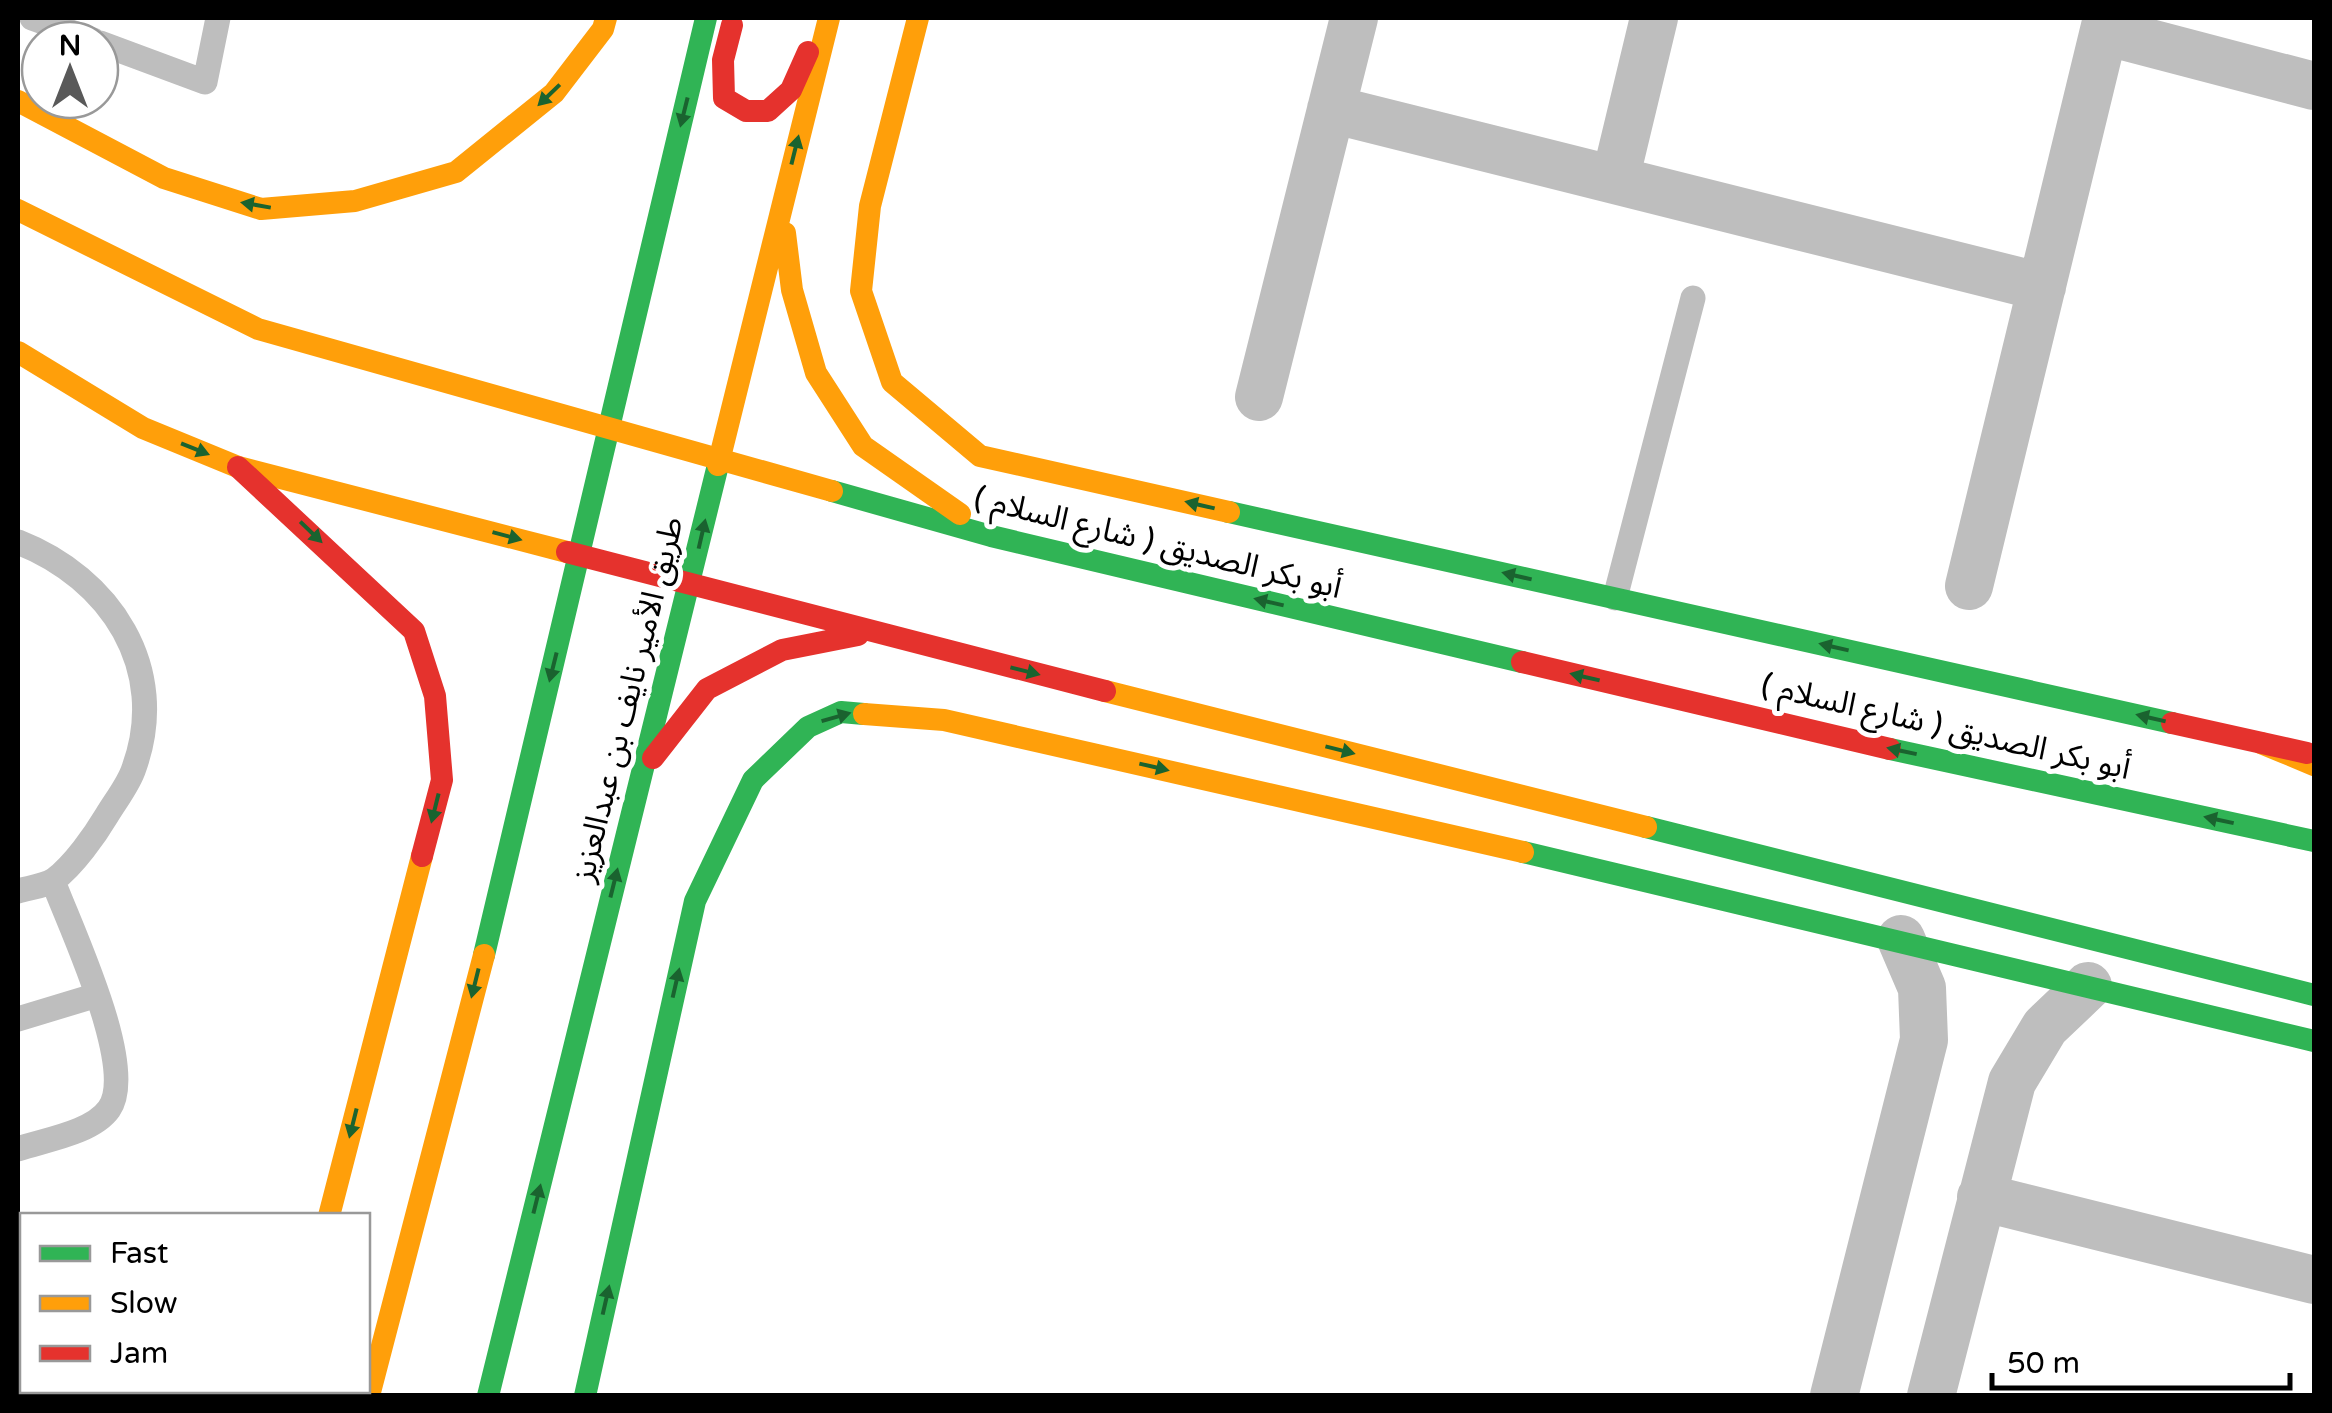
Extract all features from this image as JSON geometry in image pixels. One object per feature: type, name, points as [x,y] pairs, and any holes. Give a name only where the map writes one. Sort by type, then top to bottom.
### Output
[{"type":"main road","points":[[18,101],[164,178],[261,208],[355,201],[456,172],[554,93],[603,29],[606,18]]},
{"type":"main road","points":[[370,1392],[411,1243],[580,555],[706,18]]},
{"type":"main road","points":[[734,18],[723,60],[724,98],[746,112],[768,112],[791,90],[826,18]]},
{"type":"main road","name":"طريق الأمير نايف بن عبدالعزيز","points":[[488,1396],[826,18]]},
{"type":"main road","points":[[918,18],[870,206],[861,291],[892,382],[980,456],[2314,754]]},
{"type":"main road","points":[[781,204],[792,290],[816,373],[863,446],[991,536]]},
{"type":"main road","name":"( شارع السلام ) أبو بكر الصديق","points":[[18,210],[258,330],[719,462],[991,536],[1828,735],[2314,841]]},
{"type":"main road","points":[[18,352],[143,428]]},
{"type":"main road","points":[[54,404],[143,428],[238,467],[974,658],[2314,995]]},
{"type":"main road","points":[[238,467],[414,630],[435,696],[442,780],[331,1213]]},
{"type":"main road","points":[[642,772],[707,689],[782,650],[862,634],[974,658]]},
{"type":"main road","points":[[585,1396],[694,901],[752,780],[808,727],[842,712],[944,720],[1901,939],[2314,1041]]},
{"type":"main road","points":[[370,1322],[411,1243]]},
{"type":"street","points":[[1259,398],[1354,18]]},
{"type":"street","points":[[1615,180],[1654,18]]},
{"type":"street","points":[[1969,586],[2106,24],[2314,86]]},
{"type":"street","points":[[1331,109],[2042,287]]},
{"type":"street","points":[[1834,1396],[1924,1040],[1922,988],[1901,939]]},
{"type":"street","points":[[1932,1396],[2012,1082],[2045,1028],[2088,986]]},
{"type":"street","points":[[1981,1197],[2314,1280]]},
{"type":"lane","points":[[120,50],[205,82],[218,18]]},
{"type":"lane","points":[[1615,598],[1693,298]]},
{"type":"lane","points":[[18,542],[47,554],[93,586],[124,630],[143,680],[143,725],[134,769],[100,827],[53,881],[18,891]]},
{"type":"lane","points":[[18,1149],[75,1130],[108,1111],[118,1084],[115,1052],[53,881]]},
{"type":"lane","points":[[18,1019],[94,996]]},
{"type":"building","points":[[58,1393],[180,1393],[180,1396],[58,1396]]},
{"type":"traffic: fast","points":[[484,955],[706,18]]},
{"type":"traffic: fast","points":[[488,1396],[718,465]]},
{"type":"traffic: fast","points":[[832,491],[991,536],[1522,662]]},
{"type":"traffic: fast","points":[[1229,512],[2172,723]]},
{"type":"traffic: fast","points":[[585,1396],[695,901],[753,780],[808,727],[841,712],[864,714]]},
{"type":"traffic: fast","points":[[1890,749],[2314,841]]},
{"type":"traffic: fast","points":[[1646,827],[2314,995]]},
{"type":"traffic: fast","points":[[1523,852],[2314,1041]]},
{"type":"traffic: slow","points":[[18,101],[164,178],[261,209],[355,201],[456,172],[554,93],[603,29],[606,18]]},
{"type":"traffic: slow","points":[[718,465],[829,18]]},
{"type":"traffic: slow","points":[[918,18],[870,206],[861,291],[892,382],[980,456],[1229,512]]},
{"type":"traffic: slow","points":[[18,210],[258,329],[832,491]]},
{"type":"traffic: slow","points":[[785,233],[792,290],[816,373],[863,446],[960,514]]},
{"type":"traffic: slow","points":[[18,352],[143,428],[238,467],[567,552]]},
{"type":"traffic: slow","points":[[1105,691],[1646,827]]},
{"type":"traffic: slow","points":[[864,714],[944,720],[1523,852]]},
{"type":"traffic: slow","points":[[2261,743],[2314,765]]},
{"type":"traffic: slow","points":[[330,1213],[422,856]]},
{"type":"traffic: slow","points":[[370,1392],[484,955]]},
{"type":"traffic: jam","points":[[732,25],[723,60],[724,98],[746,111],[768,111],[791,90],[808,52]]},
{"type":"traffic: jam","points":[[238,467],[414,631],[435,696],[442,780],[422,856]]},
{"type":"traffic: jam","points":[[567,552],[1105,691]]},
{"type":"traffic: jam","points":[[653,758],[707,689],[782,650],[858,635]]},
{"type":"traffic: jam","points":[[1522,662],[1890,749]]},
{"type":"traffic: jam","points":[[2172,723],[2307,753]]}]
